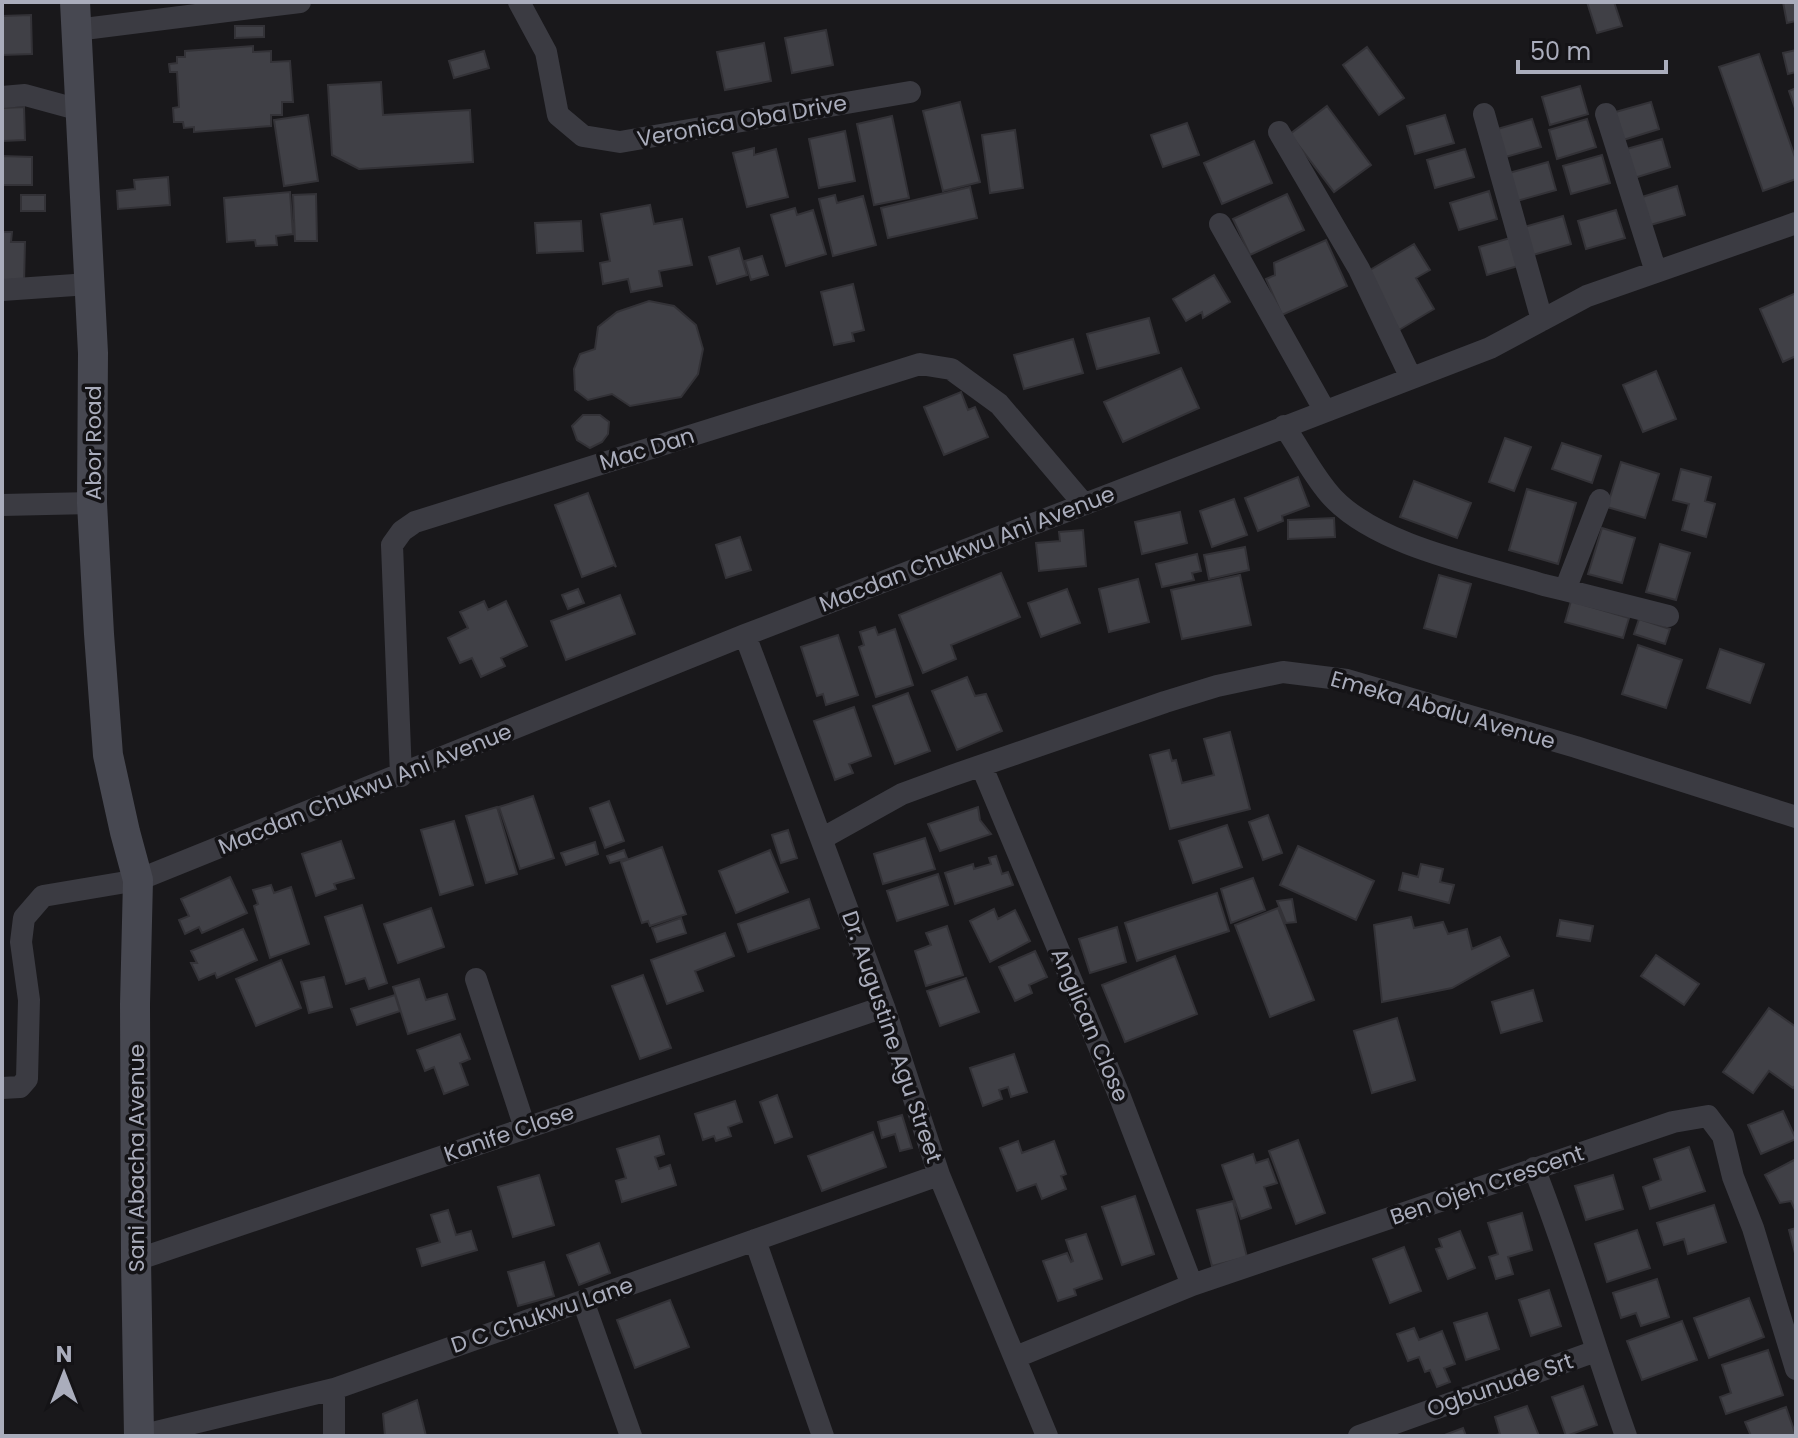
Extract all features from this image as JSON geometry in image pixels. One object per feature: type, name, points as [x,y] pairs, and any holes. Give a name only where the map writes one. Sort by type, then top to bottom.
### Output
[{"type":"street","points":[[75,16],[300,2]]},
{"type":"street","name":"Veronica Oba Drive","points":[[519,2],[546,52],[558,115],[583,136],[620,142],[910,92]]},
{"type":"street","name":"Abor Road","points":[[75,16],[93,353],[92,503],[108,755],[138,880]]},
{"type":"street","points":[[2,97],[25,95],[80,110]]},
{"type":"street","points":[[1484,114],[1542,320]]},
{"type":"street","points":[[1606,114],[1656,272]]},
{"type":"street","points":[[1279,132],[1359,269],[1411,378]]},
{"type":"street","name":"Macdan Chukwu Ani Avenue","points":[[2,1088],[20,1087],[27,1079],[29,1000],[21,942],[24,918],[43,896],[138,880],[745,635],[1490,348],[1587,296],[1796,223]]},
{"type":"street","points":[[1220,224],[1325,411]]},
{"type":"street","points":[[2,290],[89,284]]},
{"type":"street","name":"Mac Dan","points":[[401,776],[392,545],[402,531],[415,522],[920,364],[951,369],[999,404],[1083,503]]},
{"type":"street","points":[[1284,426],[1332,498],[1365,524],[1412,545],[1565,590],[1668,616]]},
{"type":"street","points":[[1565,590],[1600,500]]},
{"type":"street","points":[[2,505],[92,503]]},
{"type":"street","name":"Dr. Augustine Agu Street","points":[[745,635],[884,1007],[939,1175],[1047,1436]]},
{"type":"street","name":"Emeka Abalu Avenue","points":[[823,838],[902,794],[1165,702],[1217,686],[1283,672],[1347,680],[1576,747],[1796,817]]},
{"type":"street","name":"Anglican Close","points":[[982,767],[1120,1097],[1192,1285]]},
{"type":"street","name":"Sani Abacha Avenue","points":[[138,880],[135,1004],[140,1436]]},
{"type":"street","points":[[476,979],[525,1128]]},
{"type":"street","name":"Kanife Close","points":[[136,1260],[884,1007]]},
{"type":"street","name":"Ben Ojeh Crescent","points":[[1016,1357],[1192,1285],[1673,1122],[1708,1116],[1723,1136],[1733,1177],[1786,1300],[1796,1369]]},
{"type":"street","points":[[1534,1168],[1563,1240],[1596,1351],[1626,1436]]},
{"type":"street","name":"D C Chukwu Lane","points":[[140,1436],[334,1389],[939,1175]]},
{"type":"street","points":[[755,1240],[823,1436]]},
{"type":"street","points":[[583,1301],[631,1436]]},
{"type":"street","name":"Ogbunude Srt","points":[[1359,1436],[1596,1351]]},
{"type":"street","points":[[334,1389],[334,1436]]},
{"type":"building","points":[[1587,2],[1614,2],[1622,26],[1597,33]]},
{"type":"building","points":[[1783,2],[1796,2],[1796,21],[1787,23]]},
{"type":"building","points":[[31,15],[32,54],[2,55],[2,16]]},
{"type":"building","points":[[235,26],[264,26],[264,37],[235,38]]},
{"type":"building","points":[[826,30],[833,65],[792,73],[785,38]]},
{"type":"building","points":[[764,43],[771,81],[725,90],[717,52]]},
{"type":"building","points":[[253,46],[253,52],[271,51],[271,62],[290,61],[293,102],[282,102],[282,115],[271,115],[271,126],[194,132],[194,127],[184,128],[183,122],[174,122],[173,108],[179,107],[177,72],[170,72],[169,64],[177,63],[177,57],[185,57],[185,51]]},
{"type":"building","points":[[1367,47],[1404,98],[1379,115],[1343,65]]},
{"type":"building","points":[[1796,50],[1796,72],[1788,74],[1783,53]]},
{"type":"building","points":[[484,51],[489,68],[454,78],[449,61]]},
{"type":"building","points":[[1759,54],[1796,160],[1796,179],[1763,191],[1719,67]]},
{"type":"building","points":[[381,82],[383,115],[470,110],[473,162],[359,169],[332,155],[328,85]]},
{"type":"building","points":[[1580,86],[1588,114],[1550,125],[1542,97]]},
{"type":"building","points":[[1796,88],[1796,111],[1789,91]]},
{"type":"building","points":[[960,102],[980,182],[943,191],[923,111]]},
{"type":"building","points":[[1651,102],[1659,129],[1620,141],[1612,113]]},
{"type":"building","points":[[1327,106],[1371,165],[1334,192],[1290,134]]},
{"type":"building","points":[[24,107],[25,140],[2,141],[2,108]]},
{"type":"building","points":[[308,115],[318,181],[284,186],[274,120]]},
{"type":"building","points":[[1445,115],[1454,143],[1415,154],[1407,126]]},
{"type":"building","points":[[892,116],[909,198],[874,205],[857,124]]},
{"type":"building","points":[[1532,119],[1541,147],[1502,158],[1494,130]]},
{"type":"building","points":[[1587,119],[1596,147],[1557,159],[1549,130]]},
{"type":"building","points":[[1187,123],[1199,155],[1163,167],[1151,135]]},
{"type":"building","points":[[1015,130],[1023,188],[990,193],[982,135]]},
{"type":"building","points":[[845,131],[855,181],[819,188],[809,139]]},
{"type":"building","points":[[1662,139],[1670,167],[1631,179],[1623,150]]},
{"type":"building","points":[[1254,141],[1272,183],[1222,204],[1204,163]]},
{"type":"building","points":[[754,148],[754,155],[776,149],[788,197],[747,207],[733,153]]},
{"type":"building","points":[[1465,149],[1474,177],[1435,188],[1427,160]]},
{"type":"building","points":[[1602,155],[1610,183],[1571,194],[1563,166]]},
{"type":"building","points":[[2,156],[32,157],[32,185],[2,185]]},
{"type":"building","points":[[1548,162],[1556,190],[1517,201],[1509,173]]},
{"type":"building","points":[[168,177],[170,205],[118,209],[117,191],[135,189],[134,180]]},
{"type":"building","points":[[1677,186],[1685,215],[1647,226],[1639,198]]},
{"type":"building","points":[[970,187],[977,218],[888,238],[881,208]]},
{"type":"building","points":[[1489,191],[1497,219],[1459,230],[1450,203]]},
{"type":"building","points":[[290,192],[293,234],[276,236],[277,245],[256,246],[255,240],[227,242],[224,198]]},
{"type":"building","points":[[316,194],[317,241],[295,241],[293,195]]},
{"type":"building","points":[[1287,194],[1304,230],[1250,255],[1233,219]]},
{"type":"building","points":[[21,195],[45,195],[45,211],[21,211]]},
{"type":"building","points":[[835,195],[837,203],[863,196],[876,245],[833,256],[819,199]]},
{"type":"building","points":[[650,205],[654,224],[682,219],[692,265],[659,271],[662,286],[631,292],[628,279],[603,284],[600,263],[610,261],[601,214]]},
{"type":"building","points":[[795,208],[797,215],[813,210],[826,254],[786,266],[771,215]]},
{"type":"building","points":[[1616,210],[1625,238],[1586,249],[1578,221]]},
{"type":"building","points":[[1563,216],[1571,244],[1533,255],[1524,227]]},
{"type":"building","points":[[581,221],[583,251],[537,253],[535,223]]},
{"type":"building","points":[[2,232],[12,232],[11,242],[25,242],[24,283],[2,283]]},
{"type":"building","points":[[1517,236],[1525,264],[1487,275],[1479,247]]},
{"type":"building","points":[[1326,240],[1347,286],[1282,315],[1266,279],[1275,275],[1274,263]]},
{"type":"building","points":[[1414,244],[1430,270],[1416,278],[1434,309],[1399,330],[1365,273]]},
{"type":"building","points":[[739,248],[747,275],[717,284],[709,257]]},
{"type":"building","points":[[762,256],[768,275],[751,280],[745,261]]},
{"type":"building","points":[[1214,275],[1230,302],[1203,318],[1202,312],[1186,321],[1173,299]]},
{"type":"building","points":[[853,284],[864,330],[852,333],[854,341],[834,345],[821,292]]},
{"type":"building","points":[[1796,293],[1796,356],[1783,362],[1760,309]]},
{"type":"building","points":[[649,301],[674,306],[696,325],[703,349],[698,374],[681,397],[630,406],[612,394],[588,400],[575,390],[574,369],[580,354],[595,349],[598,327],[617,312]]},
{"type":"building","points":[[1149,318],[1159,353],[1097,369],[1087,334]]},
{"type":"building","points":[[1073,339],[1083,373],[1024,389],[1014,355]]},
{"type":"building","points":[[1181,368],[1199,408],[1123,442],[1104,402]]},
{"type":"building","points":[[1656,371],[1676,419],[1643,432],[1623,385]]},
{"type":"building","points":[[961,392],[968,410],[975,407],[988,437],[944,455],[924,407]]},
{"type":"building","points":[[583,415],[600,415],[609,422],[608,434],[602,442],[590,448],[577,440],[572,426]]},
{"type":"building","points":[[1505,438],[1531,447],[1514,491],[1489,482]]},
{"type":"building","points":[[1562,443],[1601,456],[1592,483],[1552,469]]},
{"type":"building","points":[[1621,462],[1659,474],[1645,518],[1607,507]]},
{"type":"building","points":[[1681,469],[1711,477],[1705,501],[1715,504],[1706,537],[1682,530],[1689,504],[1673,500]]},
{"type":"building","points":[[1298,477],[1309,506],[1282,516],[1283,521],[1258,531],[1245,498]]},
{"type":"building","points":[[1414,481],[1471,503],[1457,538],[1400,517]]},
{"type":"building","points":[[1527,489],[1576,503],[1558,564],[1509,550]]},
{"type":"building","points":[[588,493],[616,567],[614,565],[582,577],[555,505]]},
{"type":"building","points":[[1234,499],[1247,535],[1212,547],[1200,511]]},
{"type":"building","points":[[1180,512],[1187,543],[1142,554],[1135,522]]},
{"type":"building","points":[[1334,518],[1335,537],[1288,539],[1288,520]]},
{"type":"building","points":[[1602,528],[1635,538],[1622,583],[1588,574]]},
{"type":"building","points":[[1083,530],[1086,566],[1039,571],[1036,543],[1060,541],[1059,532]]},
{"type":"building","points":[[740,537],[751,570],[726,578],[716,545]]},
{"type":"building","points":[[1660,544],[1690,553],[1676,600],[1646,592]]},
{"type":"building","points":[[1245,547],[1249,570],[1209,579],[1204,555]]},
{"type":"building","points":[[1197,554],[1201,571],[1192,573],[1194,580],[1162,587],[1156,564]]},
{"type":"building","points":[[1001,573],[1020,617],[951,645],[956,659],[923,673],[899,615]]},
{"type":"building","points":[[1240,575],[1251,625],[1182,639],[1171,590]]},
{"type":"building","points":[[1439,575],[1471,584],[1456,637],[1424,628]]},
{"type":"building","points":[[1138,579],[1149,622],[1109,632],[1099,589]]},
{"type":"building","points":[[578,589],[584,603],[568,609],[562,595]]},
{"type":"building","points":[[1067,589],[1080,623],[1041,637],[1028,603]]},
{"type":"building","points":[[620,595],[635,634],[566,660],[551,621]]},
{"type":"building","points":[[484,601],[488,610],[506,601],[527,646],[501,658],[505,666],[481,677],[472,658],[460,663],[448,638],[468,628],[460,612]]},
{"type":"building","points":[[1571,601],[1629,618],[1623,638],[1565,622]]},
{"type":"building","points":[[1639,619],[1670,629],[1665,644],[1634,634]]},
{"type":"building","points":[[875,627],[878,635],[895,629],[913,685],[876,697],[859,647],[864,645],[860,632]]},
{"type":"building","points":[[838,635],[858,695],[826,705],[823,694],[817,696],[801,647]]},
{"type":"building","points":[[1638,645],[1682,660],[1666,708],[1622,694]]},
{"type":"building","points":[[1720,649],[1764,664],[1750,703],[1707,688]]},
{"type":"building","points":[[967,677],[975,696],[986,694],[1002,731],[957,750],[932,691]]},
{"type":"building","points":[[908,693],[930,751],[895,764],[873,706]]},
{"type":"building","points":[[854,707],[871,756],[849,764],[853,773],[835,780],[814,721]]},
{"type":"building","points":[[1230,732],[1250,809],[1170,829],[1150,755],[1169,750],[1172,761],[1176,760],[1182,783],[1214,775],[1204,739]]},
{"type":"building","points":[[533,796],[554,858],[520,869],[499,807]]},
{"type":"building","points":[[609,801],[624,841],[605,848],[590,808]]},
{"type":"building","points":[[497,807],[517,874],[486,883],[466,816]]},
{"type":"building","points":[[978,807],[980,820],[991,834],[940,851],[928,824]]},
{"type":"building","points":[[1268,815],[1282,853],[1263,860],[1249,822]]},
{"type":"building","points":[[454,821],[473,885],[440,895],[421,830]]},
{"type":"building","points":[[1227,825],[1242,867],[1193,883],[1179,841]]},
{"type":"building","points":[[788,830],[797,858],[781,863],[772,835]]},
{"type":"building","points":[[925,838],[935,869],[883,884],[874,854]]},
{"type":"building","points":[[341,841],[354,878],[334,884],[336,889],[316,896],[302,854]]},
{"type":"building","points":[[595,842],[598,854],[566,865],[561,853]]},
{"type":"building","points":[[1298,846],[1374,881],[1356,920],[1280,885]]},
{"type":"building","points":[[662,847],[686,914],[650,926],[648,921],[642,923],[621,862]]},
{"type":"building","points":[[624,850],[627,858],[610,863],[607,856]]},
{"type":"building","points":[[770,850],[788,892],[736,913],[719,871]]},
{"type":"building","points":[[996,856],[1002,874],[1008,872],[1013,885],[955,904],[945,873],[973,864],[974,869],[991,864],[989,858]]},
{"type":"building","points":[[1421,864],[1443,869],[1440,882],[1454,885],[1449,903],[1399,890],[1403,873],[1418,877]]},
{"type":"building","points":[[938,874],[948,905],[897,921],[887,891]]},
{"type":"building","points":[[230,877],[247,913],[202,933],[199,927],[185,934],[179,920],[189,916],[181,899]]},
{"type":"building","points":[[1253,878],[1265,910],[1231,923],[1221,889]]},
{"type":"building","points":[[271,885],[274,893],[291,887],[309,944],[270,958],[254,906],[258,904],[253,890]]},
{"type":"building","points":[[1217,893],[1229,931],[1137,961],[1125,923]]},
{"type":"building","points":[[809,899],[819,928],[748,952],[738,924]]},
{"type":"building","points":[[1292,899],[1296,922],[1286,923],[1277,901]]},
{"type":"building","points":[[362,905],[387,983],[369,989],[365,978],[346,984],[325,917]]},
{"type":"building","points":[[431,908],[444,947],[398,963],[384,924]]},
{"type":"building","points":[[1278,908],[1314,1000],[1270,1017],[1235,925]]},
{"type":"building","points":[[994,909],[998,919],[1015,910],[1030,941],[990,962],[970,921]]},
{"type":"building","points":[[1411,917],[1414,928],[1443,922],[1448,934],[1467,929],[1472,949],[1500,937],[1509,956],[1452,988],[1382,1002],[1374,925]]},
{"type":"building","points":[[681,918],[686,933],[657,942],[652,928]]},
{"type":"building","points":[[1560,920],[1593,926],[1590,941],[1557,936]]},
{"type":"building","points":[[947,926],[963,975],[926,986],[915,951],[931,945],[926,933]]},
{"type":"building","points":[[1117,927],[1126,962],[1090,973],[1079,939]]},
{"type":"building","points":[[243,929],[257,960],[217,978],[215,973],[199,980],[191,963],[197,963],[191,951]]},
{"type":"building","points":[[725,933],[734,956],[695,971],[703,991],[667,1004],[651,960]]},
{"type":"building","points":[[1035,951],[1047,977],[1029,985],[1032,993],[1015,1001],[999,967]]},
{"type":"building","points":[[1656,955],[1699,984],[1684,1005],[1641,976]]},
{"type":"building","points":[[1175,956],[1197,1014],[1125,1042],[1102,985]]},
{"type":"building","points":[[281,960],[301,1008],[256,1026],[236,979]]},
{"type":"building","points":[[643,975],[671,1048],[640,1059],[612,986]]},
{"type":"building","points":[[324,977],[332,1007],[309,1013],[301,982]]},
{"type":"building","points":[[966,978],[979,1012],[940,1026],[927,991]]},
{"type":"building","points":[[419,979],[426,1000],[447,994],[455,1019],[408,1034],[393,987]]},
{"type":"building","points":[[1533,990],[1542,1021],[1501,1033],[1492,1002]]},
{"type":"building","points":[[395,995],[400,1011],[357,1025],[351,1009]]},
{"type":"building","points":[[1769,1008],[1796,1027],[1796,1084],[1793,1088],[1769,1071],[1753,1093],[1723,1072]]},
{"type":"building","points":[[1397,1018],[1415,1080],[1372,1093],[1354,1031]]},
{"type":"building","points":[[460,1034],[470,1059],[460,1063],[468,1085],[444,1094],[434,1067],[425,1071],[417,1050]]},
{"type":"building","points":[[1014,1054],[1027,1092],[1011,1097],[1008,1087],[999,1090],[1002,1099],[983,1106],[970,1068]]},
{"type":"building","points":[[777,1095],[792,1137],[775,1143],[760,1102]]},
{"type":"building","points":[[735,1101],[742,1122],[728,1127],[731,1136],[716,1141],[714,1136],[703,1140],[695,1114]]},
{"type":"building","points":[[1783,1111],[1796,1139],[1761,1154],[1748,1125]]},
{"type":"building","points":[[902,1115],[912,1148],[900,1151],[895,1134],[882,1138],[878,1122]]},
{"type":"building","points":[[873,1132],[886,1167],[822,1191],[808,1156]]},
{"type":"building","points":[[659,1136],[664,1154],[655,1157],[659,1169],[670,1165],[676,1185],[622,1202],[616,1181],[626,1178],[617,1149]]},
{"type":"building","points":[[1298,1140],[1325,1213],[1296,1224],[1269,1151]]},
{"type":"building","points":[[1018,1141],[1022,1153],[1054,1141],[1066,1174],[1061,1176],[1066,1189],[1042,1199],[1036,1184],[1017,1191],[1000,1148]]},
{"type":"building","points":[[1689,1147],[1705,1191],[1650,1209],[1643,1187],[1661,1180],[1654,1159]]},
{"type":"building","points":[[1253,1154],[1256,1163],[1268,1159],[1277,1183],[1264,1187],[1271,1208],[1241,1219],[1222,1165]]},
{"type":"building","points":[[1796,1159],[1796,1212],[1791,1201],[1780,1203],[1765,1175]]},
{"type":"building","points":[[539,1175],[554,1225],[513,1237],[498,1187]]},
{"type":"building","points":[[1613,1175],[1623,1209],[1586,1220],[1575,1186]]},
{"type":"building","points":[[1135,1196],[1154,1254],[1122,1265],[1102,1207]]},
{"type":"building","points":[[1233,1201],[1247,1257],[1212,1266],[1197,1210]]},
{"type":"building","points":[[1714,1205],[1726,1242],[1688,1254],[1684,1239],[1664,1245],[1657,1223]]},
{"type":"building","points":[[448,1210],[456,1235],[471,1231],[477,1250],[422,1266],[417,1249],[440,1242],[431,1215]]},
{"type":"building","points":[[1522,1213],[1532,1250],[1508,1257],[1513,1274],[1496,1279],[1489,1257],[1498,1254],[1488,1223]]},
{"type":"building","points":[[1796,1228],[1796,1257],[1789,1230]]},
{"type":"building","points":[[1637,1230],[1650,1268],[1607,1282],[1595,1244]]},
{"type":"building","points":[[1460,1231],[1475,1268],[1448,1279],[1436,1249],[1442,1247],[1439,1239]]},
{"type":"building","points":[[1086,1234],[1102,1279],[1074,1289],[1076,1295],[1058,1301],[1043,1261],[1067,1253],[1073,1261],[1066,1240]]},
{"type":"building","points":[[599,1243],[610,1273],[579,1285],[567,1255]]},
{"type":"building","points":[[1404,1247],[1421,1291],[1390,1303],[1373,1259]]},
{"type":"building","points":[[544,1262],[554,1296],[518,1306],[508,1272]]},
{"type":"building","points":[[1657,1279],[1669,1317],[1641,1326],[1636,1313],[1621,1318],[1613,1293]]},
{"type":"building","points":[[1549,1290],[1561,1326],[1531,1336],[1519,1300]]},
{"type":"building","points":[[1749,1298],[1764,1337],[1709,1358],[1694,1318]]},
{"type":"building","points":[[670,1300],[689,1347],[635,1368],[617,1320]]},
{"type":"building","points":[[1487,1313],[1499,1349],[1466,1360],[1454,1323]]},
{"type":"building","points":[[1682,1321],[1697,1360],[1642,1380],[1627,1341]]},
{"type":"building","points":[[1414,1328],[1419,1340],[1442,1331],[1455,1364],[1444,1368],[1450,1382],[1437,1387],[1430,1370],[1425,1372],[1419,1357],[1408,1361],[1397,1334]]},
{"type":"building","points":[[1768,1350],[1783,1395],[1726,1414],[1720,1397],[1731,1393],[1722,1365]]},
{"type":"building","points":[[1583,1386],[1597,1425],[1566,1436],[1552,1397]]},
{"type":"building","points":[[417,1400],[426,1436],[385,1436],[383,1414]]},
{"type":"building","points":[[1527,1406],[1539,1436],[1493,1436],[1500,1434],[1495,1417]]},
{"type":"building","points":[[1786,1407],[1796,1436],[1751,1436],[1745,1422]]},
{"type":"building","points":[[1463,1428],[1466,1436],[1442,1436]]}]
